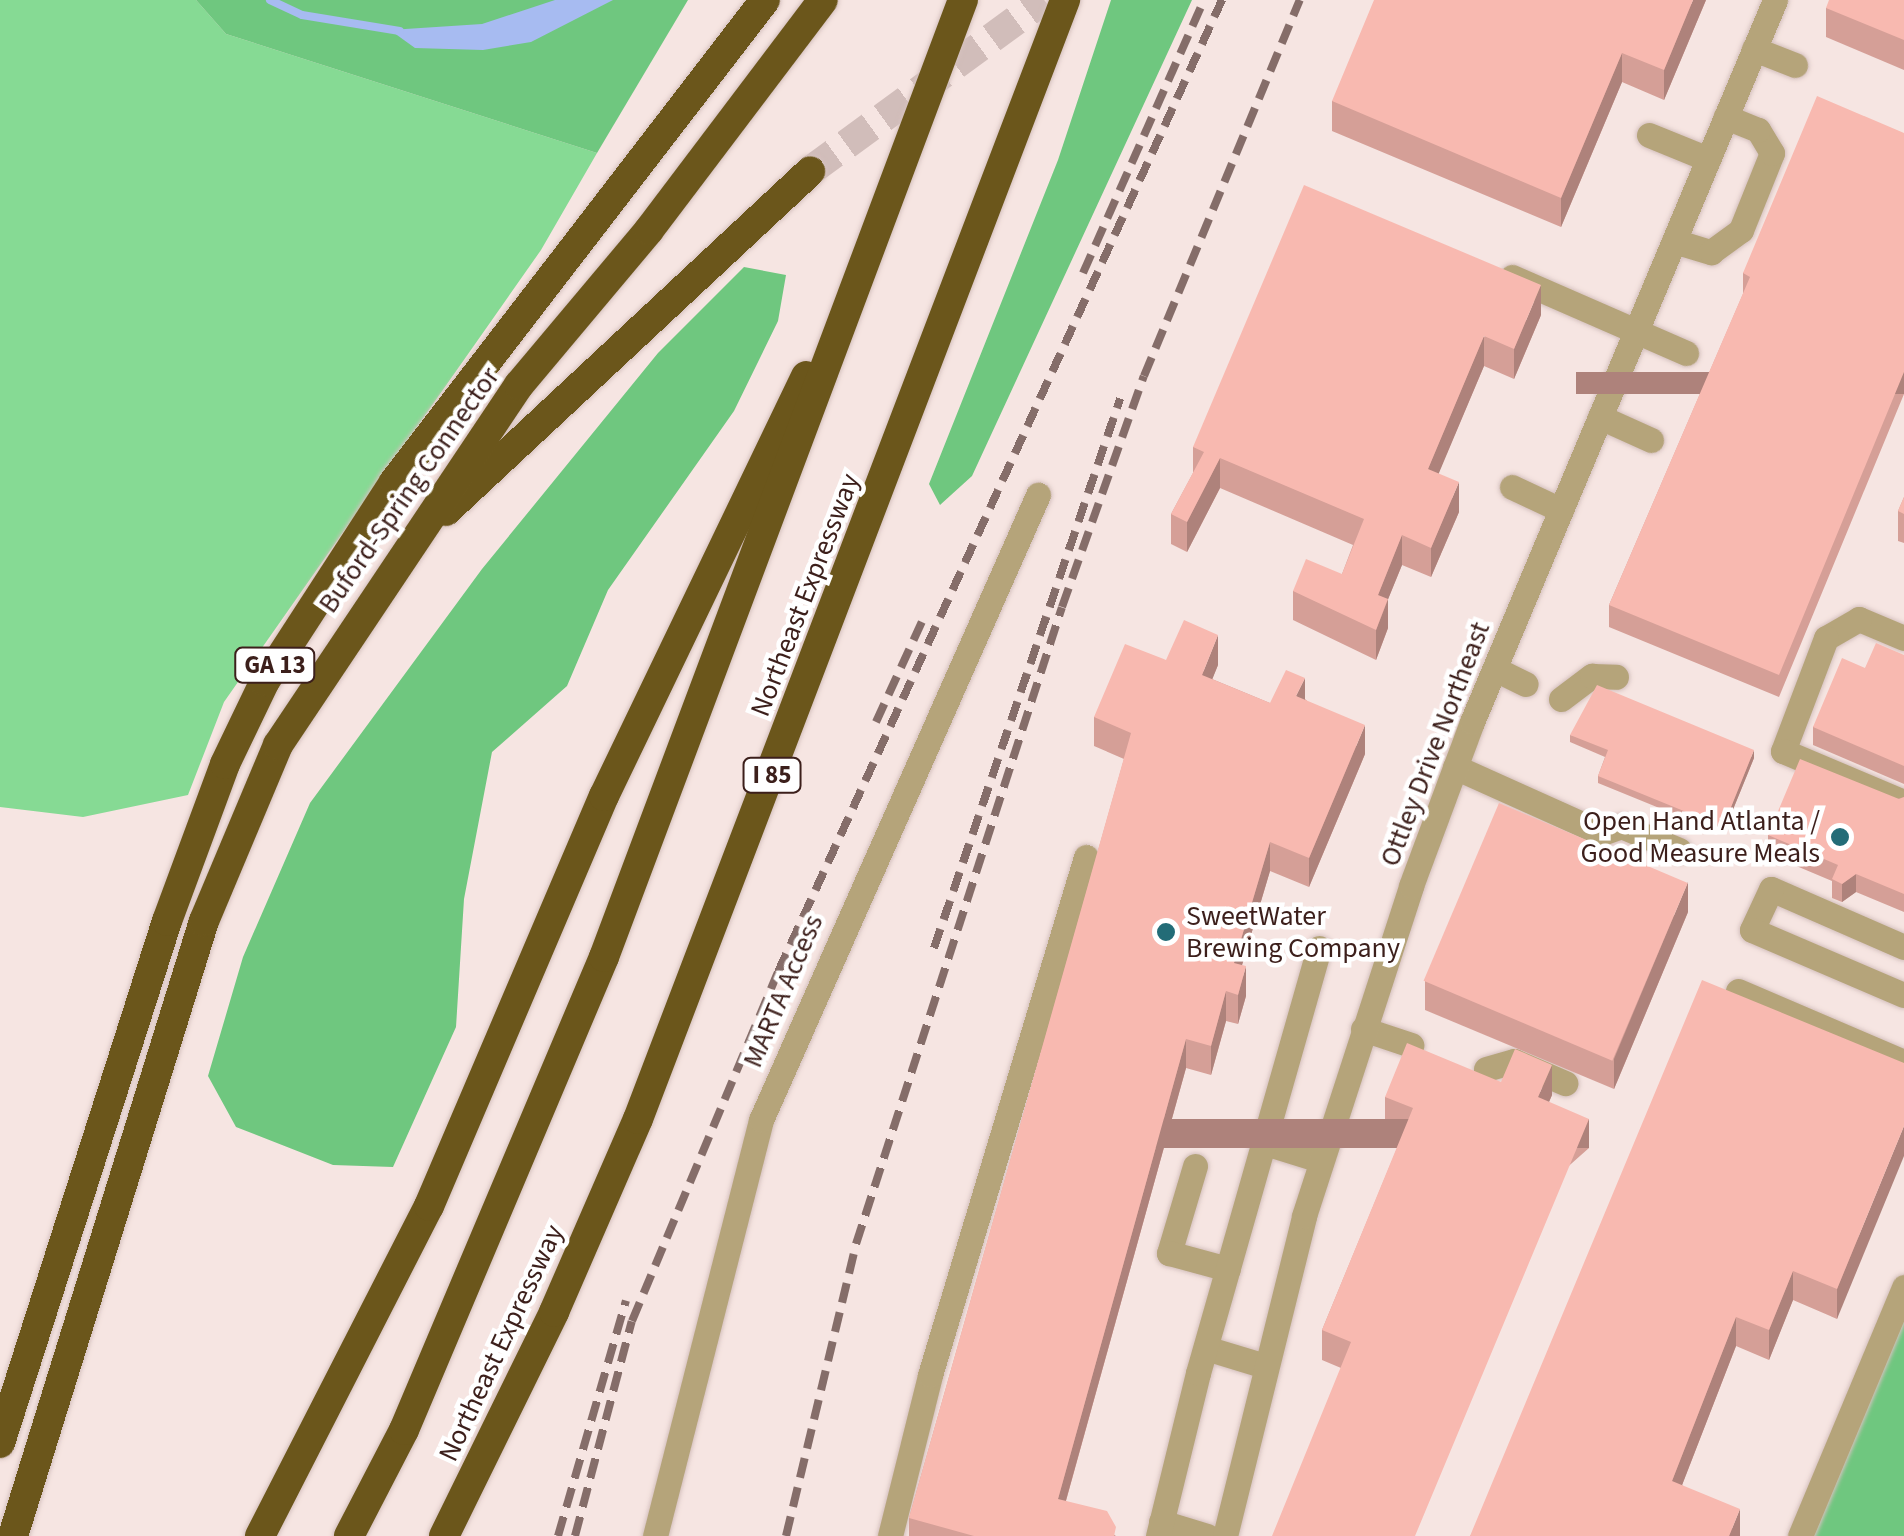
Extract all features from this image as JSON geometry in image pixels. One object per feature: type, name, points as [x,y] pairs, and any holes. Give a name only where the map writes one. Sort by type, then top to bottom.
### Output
[{"type":"highway","name":"Buford-Spring Connector","points":[[0,1443],[167,920],[225,764],[265,681],[394,482],[766,0]]},
{"type":"highway","name":"Buford-Spring Connector","points":[[13,1536],[204,922],[278,745],[397,558],[519,386],[649,230],[822,0]]},
{"type":"highway","name":"Northeast Expressway","points":[[348,1536],[404,1430],[604,957],[963,0]]},
{"type":"highway","name":"Northeast Expressway","points":[[444,1536],[554,1312],[638,1119],[1065,0]]},
{"type":"highway","points":[[397,558],[810,171]]},
{"type":"highway","points":[[260,1536],[429,1206],[604,796],[885,211]]},
{"type":"street","name":"Ottley Drive Northeast","points":[[1226,1536],[1265,1366],[1320,1160],[1456,767],[1459,731],[1495,669],[1775,0]]},
{"type":"street","points":[[1754,49],[1795,65]]},
{"type":"street","points":[[1674,241],[1711,252],[1740,230],[1772,153],[1758,130],[1726,117]]},
{"type":"street","points":[[1650,135],[1708,159]]},
{"type":"street","points":[[1479,262],[1686,353]]},
{"type":"street","points":[[1600,417],[1651,440]]},
{"type":"street","points":[[1512,487],[1561,510]]},
{"type":"street","name":"MARTA Access","points":[[655,1536],[761,1120],[1038,495]]},
{"type":"street","points":[[1904,638],[1858,619],[1826,638],[1783,751],[1904,802]]},
{"type":"street","points":[[1495,669],[1526,684]]},
{"type":"street","points":[[1561,699],[1592,676],[1616,677]]},
{"type":"street","points":[[1456,767],[1602,833],[1621,826],[1679,850]]},
{"type":"street","points":[[890,1536],[930,1375],[1086,857]]},
{"type":"street","points":[[1904,947],[1771,889],[1752,930],[1904,994]]},
{"type":"street","points":[[1207,1536],[1159,1529],[1262,1142],[1320,948]]},
{"type":"street","points":[[1738,991],[1904,1062]]},
{"type":"street","points":[[1364,1030],[1411,1045]]},
{"type":"street","points":[[1486,1069],[1514,1061],[1565,1083]]},
{"type":"street","points":[[1262,1142],[1320,1160]]},
{"type":"street","points":[[1195,1166],[1168,1253],[1228,1269]]},
{"type":"street","points":[[1800,1536],[1836,1423],[1904,1287]]},
{"type":"street","points":[[1209,1349],[1265,1366]]},
{"type":"green space","points":[[0,0],[196,0],[226,34],[597,153],[541,250],[224,702],[188,795],[83,817],[0,807]]},
{"type":"green space","points":[[196,0],[688,0],[597,153],[226,34]]},
{"type":"green space","points":[[1111,0],[1192,0],[972,476],[940,505],[929,484],[1058,160]]},
{"type":"green space","points":[[744,267],[786,275],[778,321],[734,411],[608,590],[567,686],[492,752],[464,899],[456,1027],[393,1167],[333,1165],[236,1127],[208,1076],[243,957],[310,803],[482,569],[658,353]]},
{"type":"green space","points":[[1904,1317],[1904,1536],[1812,1536]]},
{"type":"water","points":[[555,0],[613,0],[531,42],[483,50],[415,48],[390,30],[482,24]]},
{"type":"building","points":[[1374,0],[1693,0],[1664,70],[1622,53],[1561,198],[1332,101]]},
{"type":"building","points":[[1829,0],[1904,0],[1904,40],[1826,8]]},
{"type":"building","points":[[1817,96],[1904,133],[1904,372],[1779,675],[1609,605],[1750,277],[1743,273]]},
{"type":"building","points":[[1304,185],[1541,285],[1514,349],[1484,336],[1428,469],[1459,482],[1431,548],[1402,535],[1378,595],[1388,599],[1376,630],[1293,591],[1306,559],[1342,574],[1364,519],[1220,458],[1187,522],[1171,514],[1204,452],[1193,447]]},
{"type":"building","points":[[1184,620],[1218,635],[1202,675],[1270,703],[1286,670],[1305,678],[1296,696],[1365,725],[1309,858],[1270,842],[1234,963],[1246,966],[1238,995],[1226,991],[1211,1046],[1186,1039],[1058,1499],[1107,1511],[1116,1527],[1114,1536],[974,1536],[909,1518],[1131,733],[1094,717],[1125,644],[1166,660]]},
{"type":"building","points":[[1876,643],[1904,655],[1904,766],[1813,727],[1842,658],[1865,668]]},
{"type":"building","points":[[1597,685],[1754,750],[1723,827],[1598,776],[1608,750],[1570,735]]},
{"type":"building","name":"Open Hand Atlanta / Good Measure Meals","points":[[1800,759],[1899,799],[1904,797],[1904,894],[1856,874],[1842,884],[1832,879],[1838,865],[1768,835]]},
{"type":"building","points":[[1499,803],[1688,883],[1612,1061],[1424,981]]},
{"type":"building","points":[[1702,980],[1904,1063],[1904,1126],[1837,1289],[1793,1271],[1769,1330],[1736,1317],[1672,1481],[1740,1509],[1729,1536],[1470,1536]]},
{"type":"building","points":[[1407,1043],[1501,1082],[1515,1049],[1552,1065],[1538,1097],[1589,1119],[1415,1536],[1272,1536],[1351,1342],[1322,1330],[1413,1108],[1385,1097]]},
{"type":"waterway","points":[[270,0],[302,15],[400,31]]},
{"type":"tunnel","points":[[810,171],[1044,0]]},
{"type":"railway","points":[[1083,273],[1204,0]]},
{"type":"railway","points":[[575,1536],[632,1321],[778,972],[1222,0]]},
{"type":"railway","points":[[786,1536],[856,1244],[1062,607],[1144,376],[1300,0]]},
{"type":"railway","points":[[934,948],[1120,399]]},
{"type":"railway","points":[[876,722],[926,613]]},
{"type":"railway","points":[[558,1536],[626,1301]]},
{"type":"place","name":"Open Hand Atlanta / Good Measure Meals","points":[[1840,837]]},
{"type":"place","name":"SweetWater Brewing Company","points":[[1166,932]]}]
